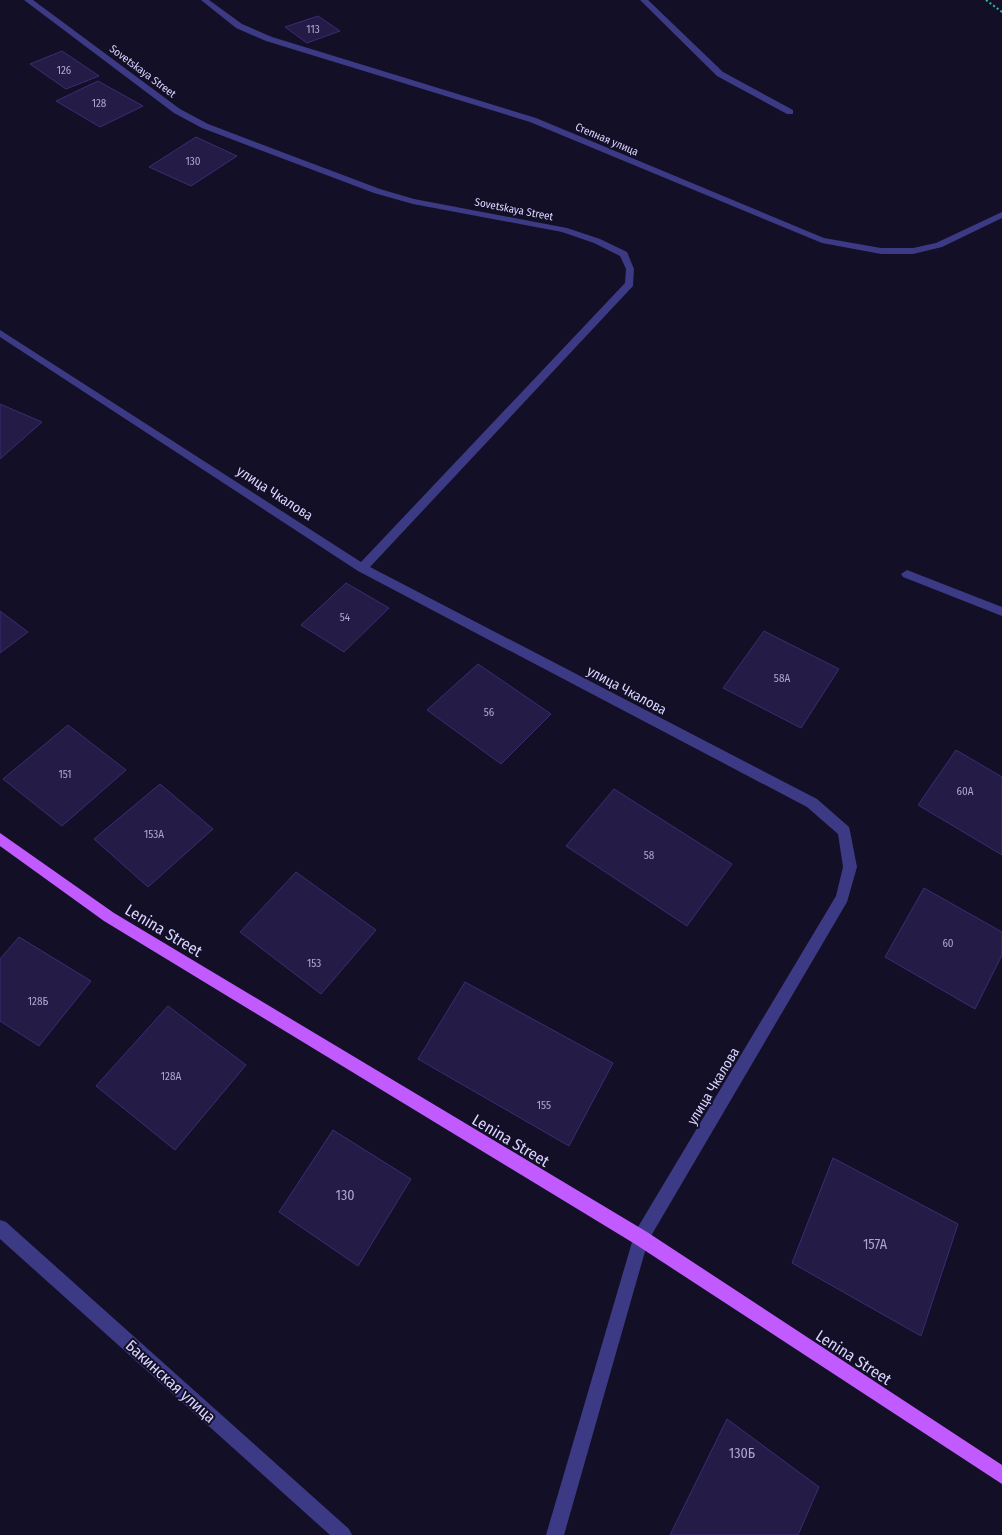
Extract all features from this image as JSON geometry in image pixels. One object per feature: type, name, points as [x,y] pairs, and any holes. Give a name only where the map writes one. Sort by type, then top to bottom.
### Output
[{"type":"main road","name":"Lenina Street","points":[[0,839],[109,917],[640,1238],[1002,1475]]},
{"type":"street","name":"Sovetskaya Street","points":[[28,0],[178,111],[205,126],[377,191],[413,201],[564,230],[597,241],[624,254],[630,269],[630,284],[362,568]]},
{"type":"street","name":"Степная улица","points":[[205,0],[239,26],[269,39],[533,120],[822,240],[881,251],[913,251],[939,246],[1002,215]]},
{"type":"street","points":[[644,0],[720,74],[790,112]]},
{"type":"street","name":"улица Чкалова","points":[[0,333],[362,568],[812,803],[844,831],[850,867],[842,898],[640,1238],[555,1535]]},
{"type":"street","points":[[907,574],[1002,612]]},
{"type":"street","name":"Бакинская улица","points":[[0,1228],[343,1535]]},
{"type":"path","points":[[986,0],[1002,12]]},
{"type":"building","points":[[318,16],[340,31],[307,43],[285,27]]},
{"type":"building","points":[[62,51],[99,76],[66,89],[30,64]]},
{"type":"building","points":[[98,81],[143,106],[100,127],[56,101]]},
{"type":"building","points":[[196,137],[237,156],[191,186],[149,167]]},
{"type":"building","points":[[0,404],[42,422],[0,459]]},
{"type":"building","points":[[346,583],[389,608],[344,652],[301,625]]},
{"type":"building","points":[[0,611],[28,632],[0,653]]},
{"type":"building","points":[[764,631],[839,669],[801,728],[723,688]]},
{"type":"building","points":[[478,664],[551,714],[501,764],[427,710]]},
{"type":"building","points":[[68,725],[126,770],[62,826],[3,779]]},
{"type":"building","points":[[956,750],[1002,777],[1002,855],[918,805]]},
{"type":"building","points":[[160,784],[213,829],[148,887],[94,839]]},
{"type":"building","points":[[614,789],[732,864],[687,926],[566,846]]},
{"type":"building","points":[[296,872],[376,930],[321,994],[240,932]]},
{"type":"building","points":[[924,888],[1002,932],[1002,955],[975,1009],[885,957]]},
{"type":"building","points":[[19,937],[91,981],[39,1046],[0,1021],[0,959]]},
{"type":"building","points":[[465,982],[613,1063],[569,1146],[418,1059]]},
{"type":"building","points":[[168,1006],[246,1065],[175,1150],[96,1086]]},
{"type":"building","points":[[333,1130],[411,1179],[358,1266],[279,1212]]},
{"type":"building","points":[[833,1158],[958,1224],[921,1336],[792,1263]]},
{"type":"building","points":[[727,1419],[819,1487],[798,1535],[670,1535]]}]
